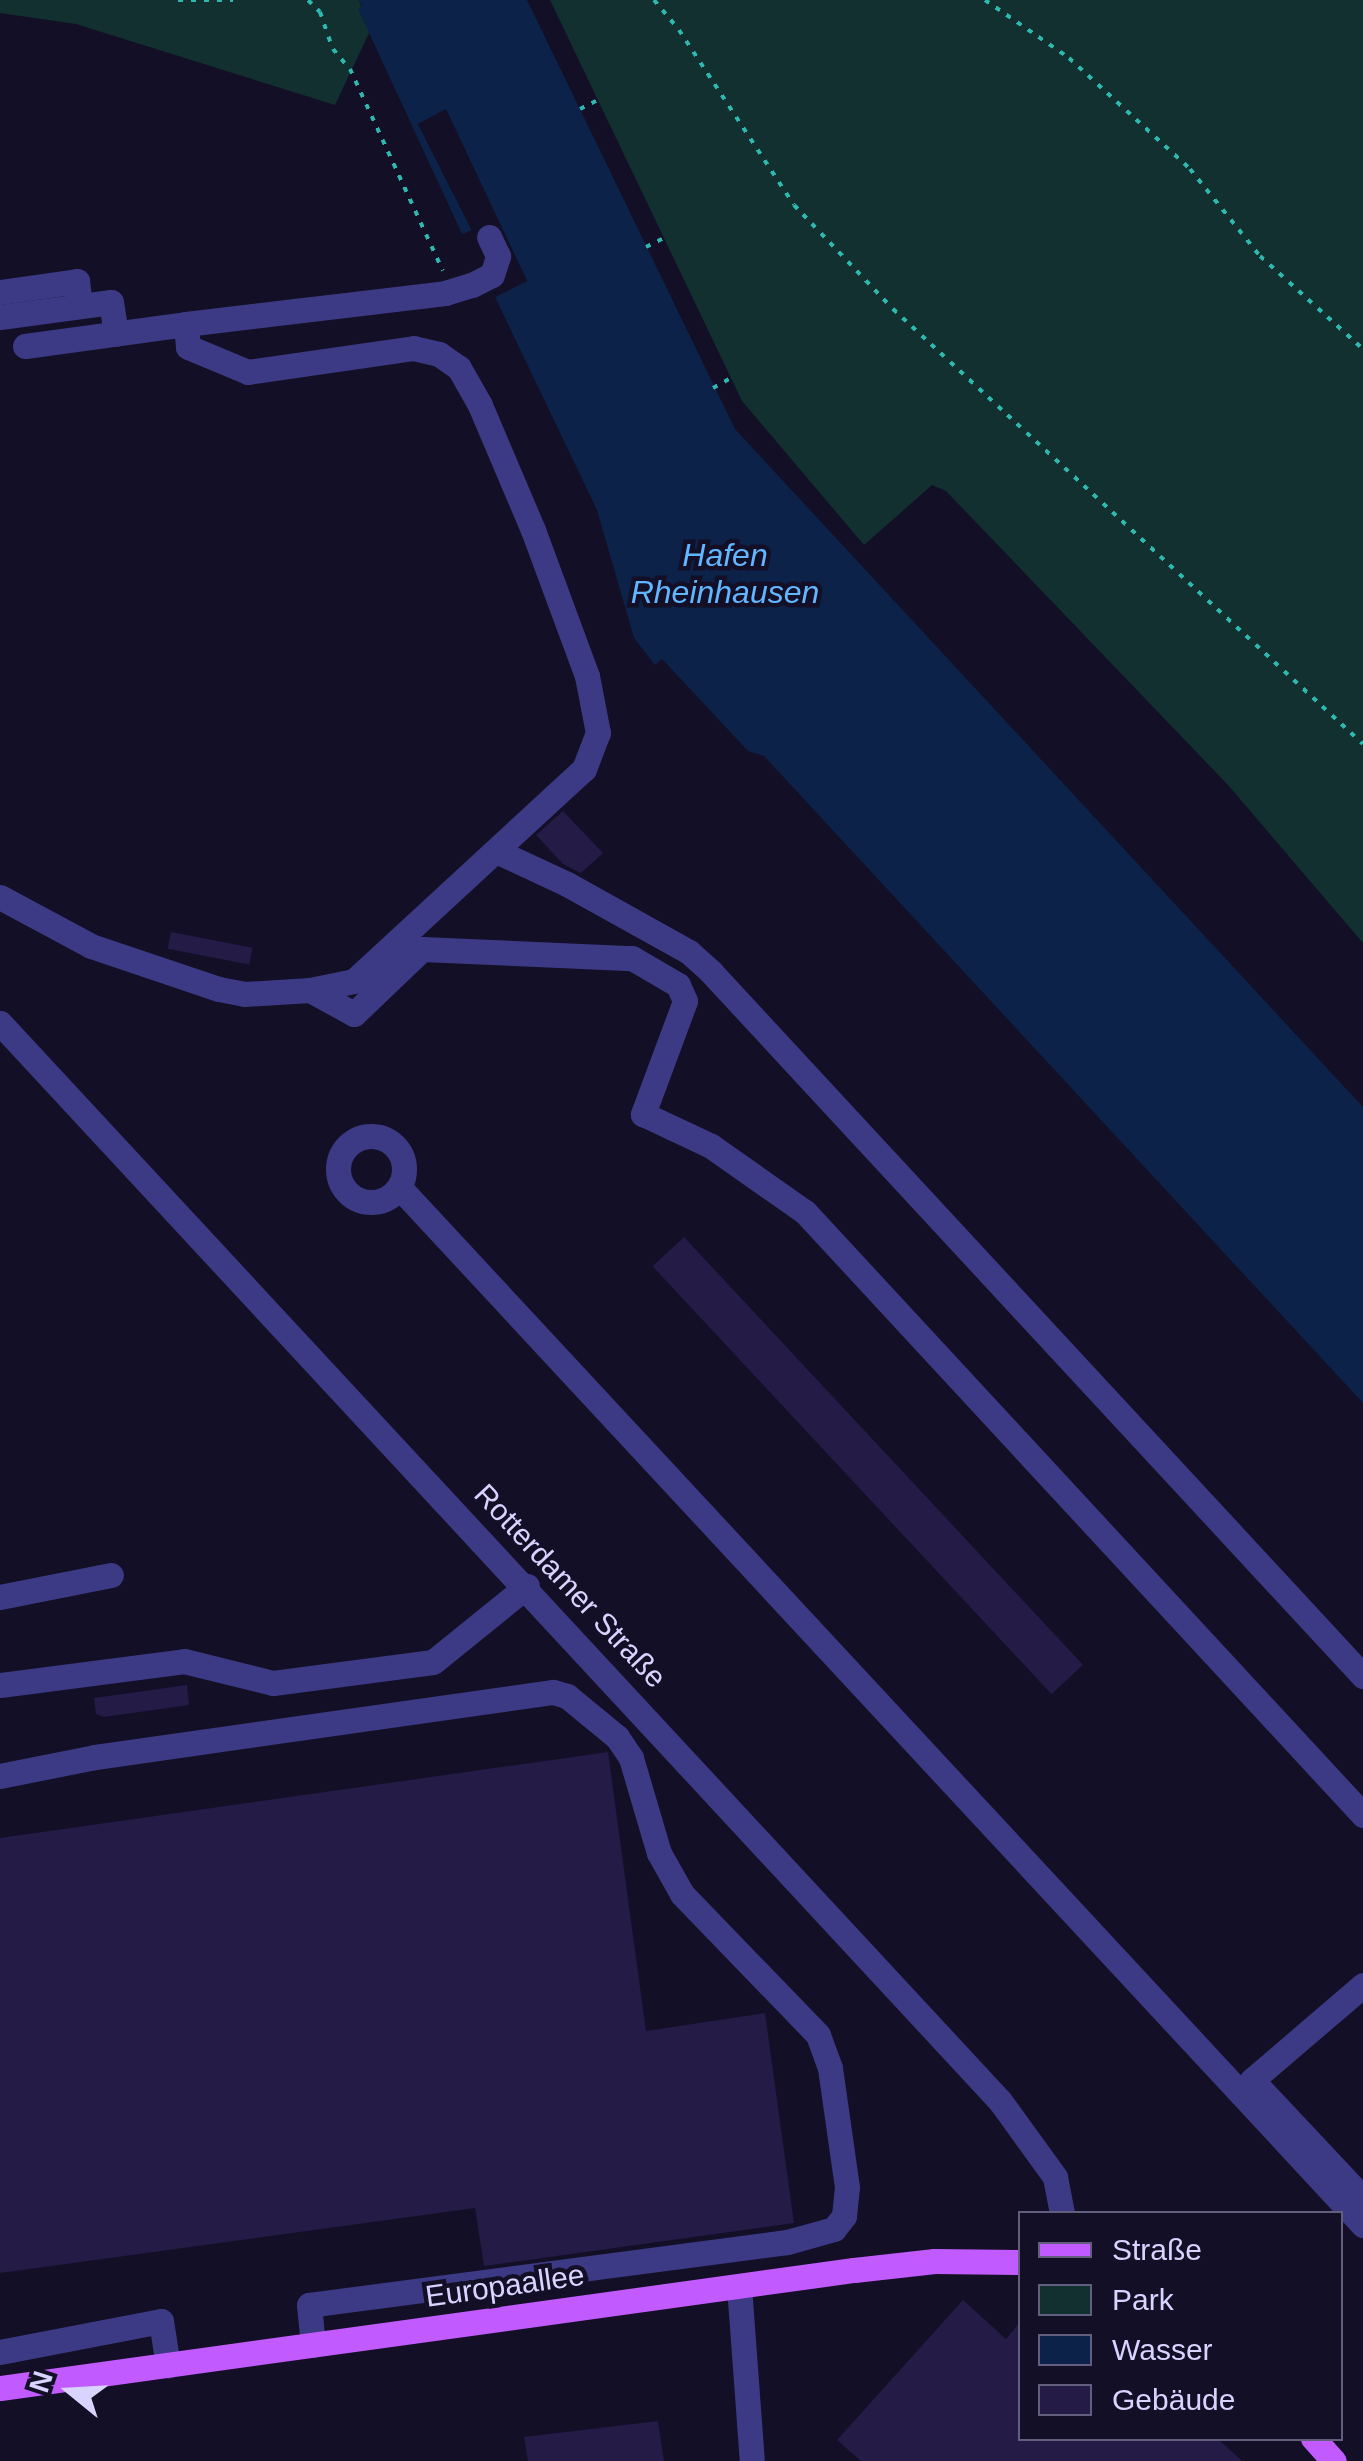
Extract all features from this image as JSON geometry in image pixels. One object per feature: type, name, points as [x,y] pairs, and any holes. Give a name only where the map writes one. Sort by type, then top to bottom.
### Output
[{"type":"main road","name":"Europaallee","points":[[0,2388],[934,2260],[1018,2262]]},
{"type":"main road","points":[[1316,2441],[1334,2461]]},
{"type":"street","points":[[24,338],[115,326],[186,324],[445,292],[492,275],[498,256],[490,237]]},
{"type":"street","points":[[0,292],[77,281],[80,306]]},
{"type":"street","points":[[0,317],[111,302],[115,326]]},
{"type":"street","points":[[0,897],[91,946],[219,989],[244,994],[310,990],[354,980],[584,769],[598,733],[597,711],[533,530],[466,378],[439,354],[414,348],[248,372],[188,348],[186,324]]},
{"type":"street","points":[[496,852],[567,884],[688,952],[710,972],[1363,1676]]},
{"type":"street","points":[[310,990],[354,1014],[422,949],[632,958],[678,984],[685,1001],[643,1114],[711,1146],[805,1212],[1363,1814]]},
{"type":"street","name":"Rotterdamer Straße","points":[[0,1022],[527,1586],[1000,2101],[1054,2177],[1061,2211]]},
{"type":"street","points":[[400,1188],[1363,2224]]},
{"type":"street","points":[[0,1598],[111,1575]]},
{"type":"street","points":[[0,1685],[184,1661],[273,1684],[433,1662],[527,1586]]},
{"type":"street","points":[[0,1776],[96,1757],[553,1692],[566,1696],[617,1737],[630,1758],[659,1853],[682,1894],[808,2022],[826,2052],[847,2187],[844,2216],[834,2228],[818,2236],[787,2242],[308,2305],[312,2345]]},
{"type":"street","points":[[1363,1985],[1252,2080],[1363,2198]]},
{"type":"street","points":[[739,2286],[752,2461]]},
{"type":"street","points":[[0,2352],[162,2320],[168,2365]]},
{"type":"path","points":[[178,0],[233,0]]},
{"type":"path","points":[[308,0],[320,12],[332,49],[350,68],[430,236],[442,263],[445,292]]},
{"type":"path","points":[[654,0],[679,30],[794,206],[868,283],[1363,744]]},
{"type":"path","points":[[985,0],[1069,58],[1190,168],[1260,256],[1363,349]]},
{"type":"path","points":[[580,109],[598,100]]},
{"type":"path","points":[[646,247],[664,238]]},
{"type":"path","points":[[713,388],[731,378]]},
{"type":"green space","points":[[0,0],[359,0],[370,31],[335,105],[76,24],[0,13]]},
{"type":"green space","points":[[550,0],[1363,0],[1363,943],[1228,785],[946,491],[932,485],[864,545],[742,401]]},
{"type":"water","name":"Hafen Rheinhausen","points":[[359,0],[527,0],[735,429],[1363,1107],[1363,1403],[764,756],[748,751],[662,659],[655,665],[634,638],[597,510],[495,297],[527,281],[446,110],[418,124],[472,230],[462,234],[358,9],[362,6]]},
{"type":"pier","points":[[446,109],[527,281],[495,297],[493,293],[521,279],[443,117],[426,126],[476,228],[474,235],[418,124]]},
{"type":"building","points":[[563,811],[603,853],[581,873],[563,864],[536,835]]},
{"type":"building","points":[[171,932],[252,948],[249,965],[168,949]]},
{"type":"building","points":[[684,1237],[1083,1665],[1052,1694],[653,1266]]},
{"type":"building","points":[[187,1685],[189,1705],[104,1717],[96,1714],[94,1698]]},
{"type":"building","points":[[608,1752],[646,2031],[765,2013],[794,2223],[484,2266],[475,2208],[0,2273],[0,1838]]},
{"type":"building","points":[[963,2300],[1006,2339],[1018,2324],[1018,2441],[1220,2441],[1242,2461],[861,2461],[837,2440]]},
{"type":"building","points":[[658,2421],[664,2461],[528,2461],[524,2437]]}]
